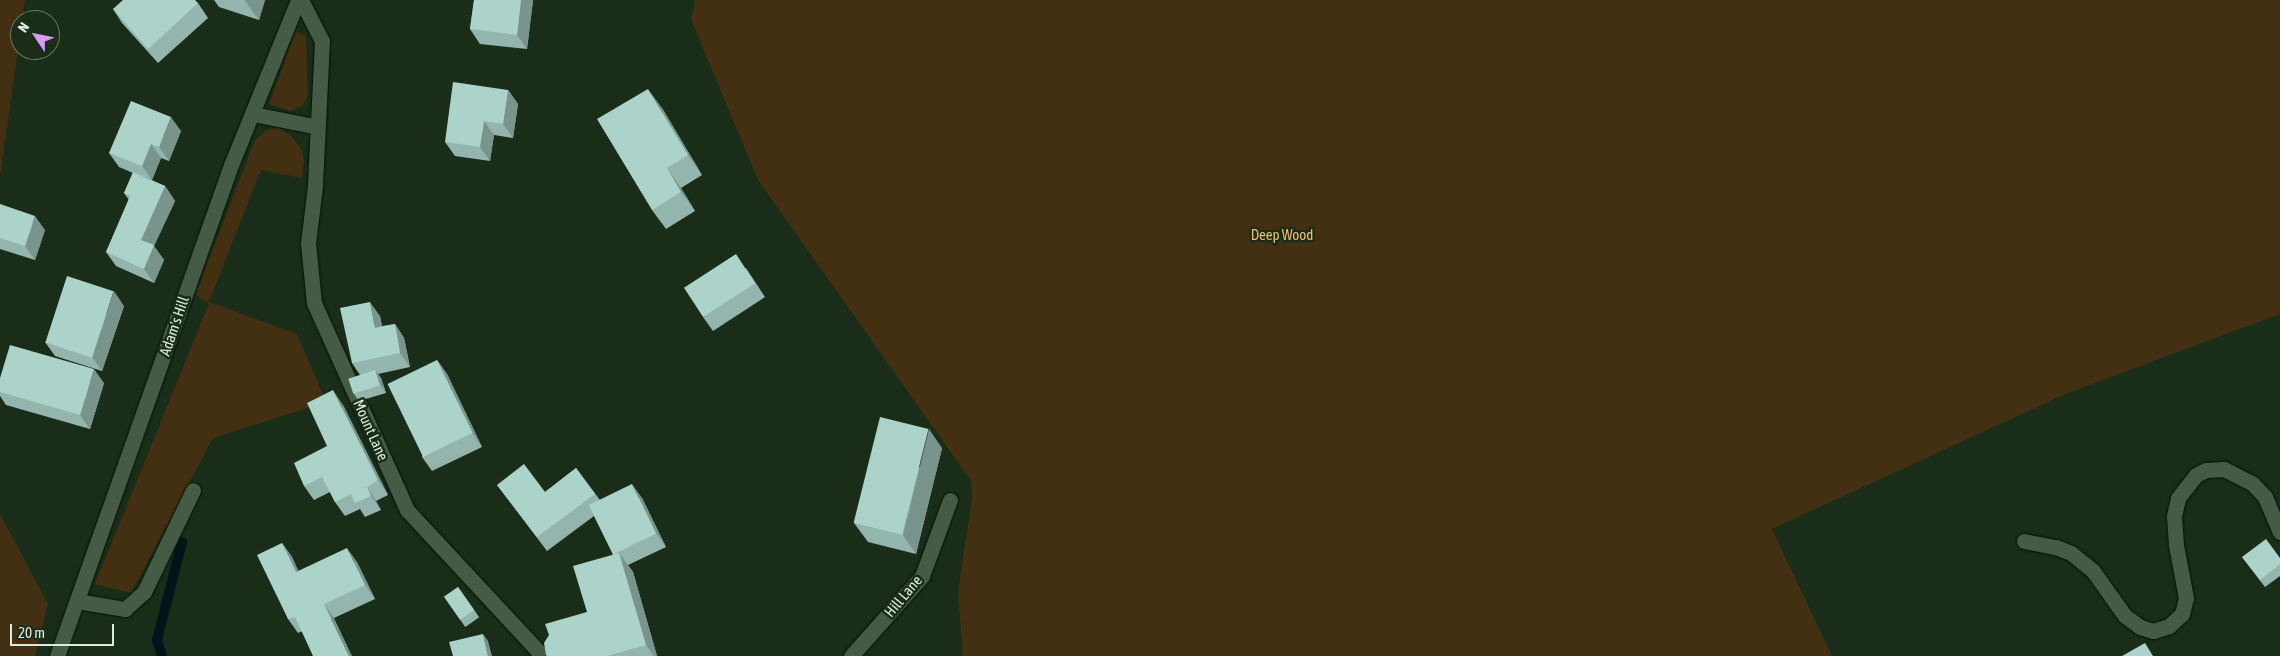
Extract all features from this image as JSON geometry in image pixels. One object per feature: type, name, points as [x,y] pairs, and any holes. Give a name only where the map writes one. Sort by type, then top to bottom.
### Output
[{"type":"street","name":"Adam's Hill","points":[[58,656],[231,165],[300,0]]},
{"type":"street","name":"Mount Lane","points":[[300,0],[322,41],[315,186],[308,243],[314,303],[407,510],[538,651],[540,656]]},
{"type":"street","points":[[253,114],[318,127]]},
{"type":"street","points":[[2024,541],[2056,547],[2071,553],[2093,571],[2125,616],[2140,627],[2153,631],[2169,626],[2182,614],[2186,598],[2176,545],[2174,516],[2182,492],[2196,475],[2206,470],[2224,469],[2252,483],[2265,497],[2280,532]]},
{"type":"street","points":[[77,601],[125,610],[144,592],[194,490]]},
{"type":"street","name":"Hill Lane","points":[[851,656],[922,576],[950,500]]},
{"type":"green space","points":[[0,0],[25,0],[24,10],[10,10],[10,60],[17,60],[0,177]]},
{"type":"green space","name":"Deep Wood","points":[[695,0],[2280,0],[2280,314],[2068,393],[1772,529],[1832,656],[963,656],[958,592],[972,499],[971,481],[758,180],[691,20]]},
{"type":"green space","points":[[296,31],[306,36],[308,96],[302,106],[291,111],[269,104]]},
{"type":"green space","points":[[278,127],[290,135],[301,148],[304,161],[302,178],[261,170],[209,302],[297,334],[326,402],[213,438],[131,593],[95,584],[209,303],[195,295],[255,140],[267,130]]},
{"type":"green space","points":[[0,514],[48,604],[35,656],[0,656]]},
{"type":"building","points":[[123,0],[195,0],[198,3],[148,49],[113,9]]},
{"type":"building","points":[[474,0],[521,0],[517,35],[470,29]]},
{"type":"building","points":[[453,82],[508,90],[503,124],[484,121],[480,147],[445,142]]},
{"type":"building","points":[[648,89],[688,155],[667,168],[681,192],[652,210],[597,119]]},
{"type":"building","points":[[131,101],[171,117],[159,147],[151,144],[142,166],[109,153]]},
{"type":"building","points":[[133,172],[165,186],[141,240],[154,245],[144,269],[106,252],[130,196],[124,193]]},
{"type":"building","points":[[0,204],[35,216],[25,246],[0,238]]},
{"type":"building","points":[[736,254],[755,283],[703,317],[684,288]]},
{"type":"building","points":[[67,276],[114,291],[92,358],[45,343]]},
{"type":"building","points":[[370,302],[375,328],[395,324],[400,353],[352,363],[340,308]]},
{"type":"building","points":[[10,345],[94,369],[80,415],[0,392],[0,378]]},
{"type":"building","points":[[437,360],[473,433],[423,457],[388,384]]},
{"type":"building","points":[[375,370],[380,385],[353,394],[348,379]]},
{"type":"building","points":[[333,390],[378,480],[367,487],[371,496],[355,503],[351,494],[335,502],[322,477],[304,486],[294,463],[327,446],[307,403]]},
{"type":"building","points":[[880,417],[929,429],[902,535],[854,523]]},
{"type":"building","points":[[524,464],[545,492],[576,468],[595,494],[537,537],[497,485]]},
{"type":"building","points":[[632,484],[656,533],[613,554],[589,505]]},
{"type":"building","points":[[2266,539],[2280,558],[2280,564],[2260,580],[2242,557]]},
{"type":"building","points":[[282,543],[296,572],[347,548],[365,585],[324,604],[349,656],[313,656],[295,617],[288,619],[257,555]]},
{"type":"building","points":[[619,553],[646,645],[607,656],[546,655],[544,643],[549,635],[545,624],[587,612],[573,566]]},
{"type":"building","points":[[458,587],[474,610],[460,620],[444,597]]},
{"type":"building","points":[[483,634],[488,656],[453,656],[449,642]]},
{"type":"building","points":[[2145,643],[2153,656],[2122,656]]},
{"type":"waterway","points":[[162,656],[157,640],[182,542]]}]
